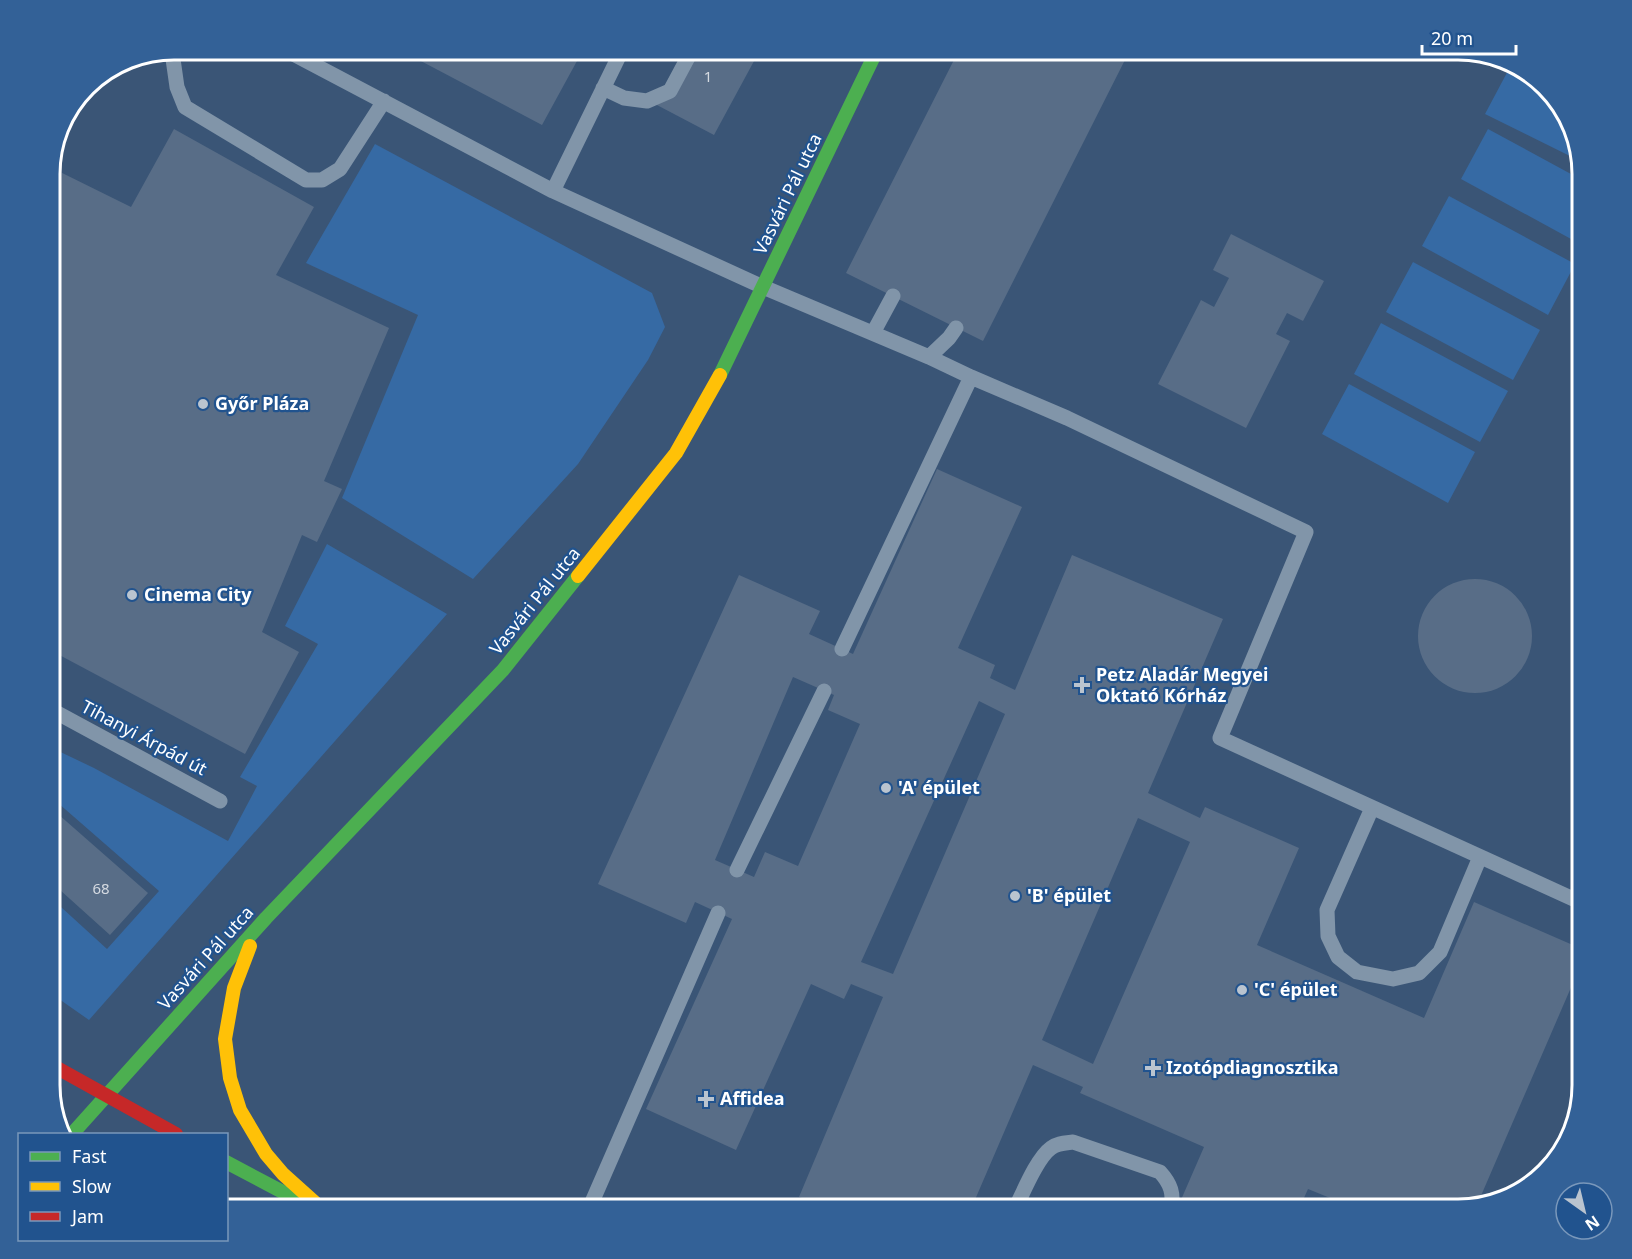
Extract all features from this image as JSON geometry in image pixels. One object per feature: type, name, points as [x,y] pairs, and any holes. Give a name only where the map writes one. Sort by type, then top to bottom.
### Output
[{"type":"street","name":"Vasvári Pál utca","points":[[73,1133],[266,918],[503,670],[676,453],[723,369],[872,60]]},
{"type":"street","points":[[266,918],[243,962],[232,996],[225,1039],[230,1078],[240,1110],[266,1154],[291,1182],[311,1199]]},
{"type":"street","points":[[60,1070],[174,1133]]},
{"type":"street","points":[[228,1163],[297,1199]]},
{"type":"lane","points":[[173,60],[177,87],[185,107],[306,180],[322,180],[340,169],[384,101]]},
{"type":"lane","points":[[305,60],[553,191],[763,287],[1067,418],[1306,532],[1220,738],[1572,898]]},
{"type":"lane","points":[[553,191],[617,60]]},
{"type":"lane","points":[[603,88],[624,98],[647,101],[670,91],[687,60]]},
{"type":"lane","points":[[873,333],[893,296]]},
{"type":"lane","points":[[929,357],[956,328]]},
{"type":"lane","points":[[842,649],[971,377]]},
{"type":"lane","points":[[738,870],[824,691]]},
{"type":"lane","name":"Tihanyi Árpád út","points":[[60,714],[220,801]]},
{"type":"lane","points":[[1372,808],[1327,910],[1328,936],[1338,957],[1358,972],[1393,979],[1419,973],[1440,952],[1480,857]]},
{"type":"lane","points":[[593,1199],[718,913]]},
{"type":"lane","points":[[1021,1199],[1044,1154],[1052,1147],[1073,1142],[1160,1172],[1172,1190],[1173,1199]]},
{"type":"shaded area","points":[[1507,72],[1515,75],[1539,93],[1553,111],[1566,137],[1571,156],[1485,114]]},
{"type":"shaded area","points":[[1488,129],[1572,175],[1572,240],[1461,179]]},
{"type":"shaded area","points":[[375,144],[652,293],[665,327],[648,360],[578,464],[473,579],[342,498],[418,315],[306,263]]},
{"type":"shaded area","points":[[1449,196],[1572,262],[1572,270],[1548,315],[1422,246]]},
{"type":"shaded area","points":[[1413,262],[1540,330],[1513,380],[1386,312]]},
{"type":"shaded area","points":[[1381,323],[1508,391],[1480,442],[1354,374]]},
{"type":"shaded area","points":[[1349,384],[1475,452],[1448,503],[1322,434]]},
{"type":"shaded area","points":[[327,544],[447,614],[89,1020],[60,1000],[60,906],[107,949],[159,891],[60,805],[60,752],[228,841],[257,786],[240,777],[318,644],[285,626]]},
{"type":"building","points":[[419,60],[578,60],[542,125]]},
{"type":"building","points":[[679,60],[755,60],[714,135],[655,104]]},
{"type":"building","points":[[954,60],[1125,60],[983,341],[846,273]]},
{"type":"building","name":"Győr Pláza","points":[[174,129],[314,207],[276,275],[389,328],[324,481],[342,489],[317,542],[302,535],[262,632],[299,652],[245,754],[60,655],[60,172],[131,207]]},
{"type":"building","points":[[1231,234],[1324,281],[1303,321],[1287,313],[1276,334],[1290,341],[1246,428],[1158,384],[1201,300],[1214,307],[1229,278],[1213,270]]},
{"type":"building","points":[[937,469],[1022,507],[958,648],[995,665],[990,678],[1015,690],[1072,555],[1223,619],[1148,793],[1200,818],[1205,807],[1299,848],[1257,945],[1424,1018],[1474,902],[1572,945],[1572,985],[1481,1197],[1458,1199],[1332,1199],[1308,1189],[1304,1199],[1181,1199],[1204,1147],[1080,1093],[1083,1087],[1033,1065],[975,1199],[804,1199],[799,1197],[883,997],[851,984],[844,999],[811,984],[736,1150],[646,1109],[732,919],[695,902],[686,923],[598,884],[739,575],[820,611],[809,634],[853,654]],"holes":[[[793,677],[834,695],[828,710],[860,724],[798,866],[765,852],[754,877],[715,860]],[[979,701],[1005,714],[893,974],[861,962]],[[1138,818],[1190,842],[1093,1064],[1042,1040]]]},
{"type":"building","points":[[1475,579],[1497,583],[1507,588],[1523,604],[1528,614],[1532,636],[1528,658],[1523,668],[1507,684],[1497,689],[1475,693],[1453,689],[1443,684],[1427,668],[1422,658],[1418,636],[1422,614],[1427,604],[1443,588],[1453,583]]},
{"type":"building","points":[[60,816],[148,893],[110,935],[60,890]]},
{"type":"traffic: fast","points":[[720,375],[872,60]]},
{"type":"traffic: fast","points":[[73,1133],[266,918],[503,670],[578,576]]},
{"type":"traffic: fast","points":[[228,1163],[296,1199]]},
{"type":"traffic: slow","points":[[578,576],[676,453],[720,375]]},
{"type":"traffic: slow","points":[[250,946],[234,988],[225,1039],[230,1078],[240,1110],[266,1154],[283,1174],[311,1199]]},
{"type":"traffic: jam","points":[[60,1070],[174,1133]]},
{"type":"place","name":"Győr Pláza","points":[[203,404]]},
{"type":"place","name":"Cinema City","points":[[132,595]]},
{"type":"place","name":"Petz Aladár Megyei Oktató Kórház","points":[[1082,685]]},
{"type":"place","name":"'A' épület","points":[[886,788]]},
{"type":"place","name":"'B' épület","points":[[1015,896]]},
{"type":"place","name":"'C' épület","points":[[1242,990]]},
{"type":"place","name":"Izotópdiagnosztika","points":[[1153,1068]]},
{"type":"place","name":"Affidea","points":[[706,1099]]}]
